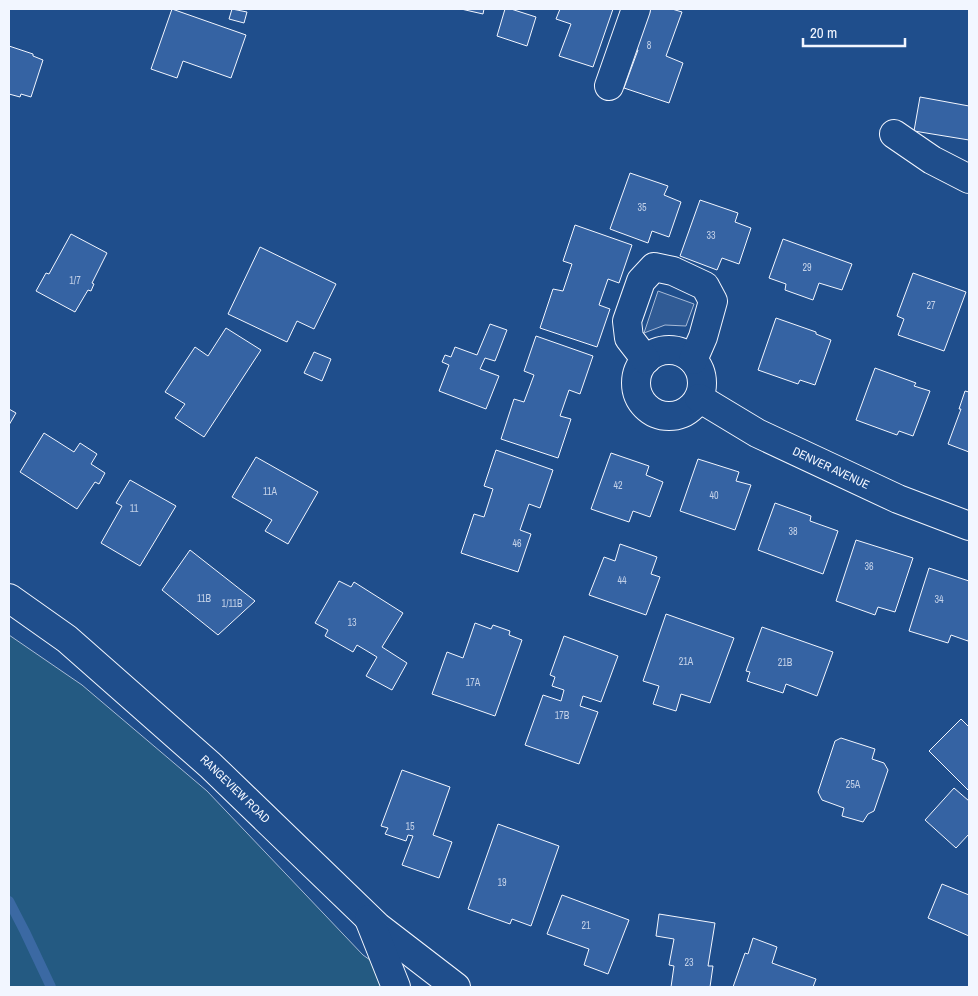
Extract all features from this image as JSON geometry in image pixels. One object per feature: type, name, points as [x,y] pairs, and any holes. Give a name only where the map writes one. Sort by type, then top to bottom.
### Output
[{"type":"street","points":[[609,86],[636,9]]},
{"type":"street","points":[[894,134],[932,160],[969,178]]},
{"type":"street","points":[[646,360],[629,338],[627,321],[641,281],[654,267],[673,271],[706,286],[713,301],[703,337],[693,360]]},
{"type":"street","points":[[671,350],[682,352],[693,360],[702,376],[699,398],[693,407],[674,417],[662,416],[653,412],[644,404],[638,396],[636,385],[638,374],[646,360],[660,351],[671,350]]},
{"type":"street","name":"DENVER AVENUE","points":[[699,398],[757,433],[784,446],[898,499],[969,526]]},
{"type":"street","name":"RANGEVIEW ROAD","points":[[9,598],[67,639],[203,758],[367,916],[456,987]]},
{"type":"street","points":[[367,916],[396,987]]},
{"type":"shaded area","points":[[658,291],[694,304],[686,326],[665,325],[644,333]]},
{"type":"shaded area","points":[[9,635],[82,685],[207,791],[363,955],[408,987],[9,987]]},
{"type":"building","points":[[172,9],[246,35],[231,78],[183,61],[177,78],[151,69]]},
{"type":"building","points":[[232,9],[247,12],[244,23],[229,19]]},
{"type":"building","points":[[461,9],[484,9],[483,14]]},
{"type":"building","points":[[505,9],[536,17],[527,46],[497,36]]},
{"type":"building","points":[[560,9],[613,9],[593,67],[559,56],[571,24],[556,19]]},
{"type":"building","points":[[648,9],[672,9],[682,12],[666,56],[683,63],[669,103],[624,88],[638,50],[627,47]]},
{"type":"building","points":[[9,46],[33,54],[33,56],[43,60],[31,97],[21,94],[20,97],[9,94]]},
{"type":"building","points":[[920,97],[969,106],[969,140],[914,131]]},
{"type":"building","points":[[630,173],[668,186],[664,195],[681,202],[669,237],[652,231],[648,243],[610,229]]},
{"type":"building","points":[[700,200],[738,213],[735,222],[751,228],[739,264],[722,258],[717,270],[680,256]]},
{"type":"building","points":[[575,225],[632,245],[619,283],[608,279],[599,305],[610,309],[597,347],[540,328],[553,289],[563,291],[572,264],[563,261]]},
{"type":"building","points":[[71,234],[107,253],[92,283],[94,284],[91,291],[88,290],[75,312],[36,291],[46,273],[49,274]]},
{"type":"building","points":[[783,239],[852,264],[842,290],[819,283],[813,300],[785,290],[786,284],[769,278]]},
{"type":"building","points":[[260,247],[336,284],[314,329],[297,321],[287,342],[228,314]]},
{"type":"building","points":[[913,273],[966,292],[944,351],[898,335],[904,319],[897,316]]},
{"type":"building","points":[[776,318],[816,332],[816,334],[831,340],[815,385],[800,380],[798,384],[758,370]]},
{"type":"building","points":[[490,324],[507,330],[495,361],[485,358],[480,369],[499,376],[486,409],[439,391],[449,365],[442,362],[445,355],[451,357],[455,347],[477,355]]},
{"type":"building","points":[[226,328],[261,350],[204,437],[175,418],[185,404],[165,392],[195,347],[208,356]]},
{"type":"building","points":[[536,336],[593,356],[580,394],[569,390],[560,416],[571,419],[558,458],[501,439],[514,399],[524,402],[534,375],[524,371]]},
{"type":"building","points":[[314,352],[331,359],[322,381],[304,373]]},
{"type":"building","points":[[875,368],[916,383],[914,386],[930,391],[913,436],[899,431],[897,435],[856,420]]},
{"type":"building","points":[[965,391],[969,392],[969,452],[948,444],[961,409],[959,409]]},
{"type":"building","points":[[9,409],[16,413],[9,425]]},
{"type":"building","points":[[44,433],[74,452],[80,443],[97,454],[91,464],[105,473],[99,484],[95,482],[77,509],[20,472]]},
{"type":"building","points":[[496,450],[553,470],[540,508],[529,504],[520,530],[531,534],[518,572],[461,553],[474,514],[484,517],[493,489],[484,486]]},
{"type":"building","points":[[611,453],[649,466],[646,475],[663,482],[650,517],[633,511],[629,522],[591,509]]},
{"type":"building","points":[[256,457],[318,492],[288,544],[265,531],[272,520],[232,497]]},
{"type":"building","points":[[698,459],[739,472],[736,481],[751,485],[735,530],[680,511]]},
{"type":"building","points":[[130,480],[176,506],[140,566],[101,543],[122,506],[116,503]]},
{"type":"building","points":[[775,503],[811,516],[810,521],[838,531],[823,574],[758,550]]},
{"type":"building","points":[[856,540],[913,558],[895,612],[878,607],[875,615],[836,601]]},
{"type":"building","points":[[620,544],[657,557],[651,574],[660,577],[646,615],[589,595],[604,557],[615,561]]},
{"type":"building","points":[[190,550],[255,601],[218,635],[162,590]]},
{"type":"building","points":[[929,568],[969,581],[968,641],[951,635],[948,643],[909,631]]},
{"type":"building","points":[[339,581],[351,587],[354,582],[403,613],[382,647],[407,663],[392,690],[366,676],[377,657],[357,645],[353,652],[325,636],[328,630],[315,623]]},
{"type":"building","points":[[666,614],[734,638],[710,703],[681,694],[676,711],[653,704],[659,686],[643,681]]},
{"type":"building","points":[[475,623],[491,629],[493,625],[510,631],[509,635],[522,640],[495,716],[432,694],[447,652],[463,658]]},
{"type":"building","points":[[762,627],[833,652],[817,696],[786,684],[783,693],[747,681],[750,672],[746,671]]},
{"type":"building","points":[[564,636],[618,656],[601,702],[583,696],[580,706],[598,712],[579,764],[525,745],[543,695],[561,701],[564,690],[552,686],[555,677],[550,675]]},
{"type":"building","points":[[961,719],[969,727],[969,791],[929,751]]},
{"type":"building","points":[[841,738],[875,749],[872,759],[884,763],[888,770],[874,811],[868,814],[863,822],[842,816],[844,808],[822,800],[818,792],[835,741]]},
{"type":"building","points":[[402,770],[450,787],[433,835],[452,842],[439,878],[402,865],[413,836],[408,835],[406,841],[385,834],[388,828],[381,826]]},
{"type":"building","points":[[954,788],[969,801],[969,834],[956,848],[925,820]]},
{"type":"building","points":[[498,824],[559,846],[531,926],[512,919],[510,924],[468,909]]},
{"type":"building","points":[[942,884],[969,895],[969,936],[928,918]]},
{"type":"building","points":[[562,895],[629,920],[608,974],[584,965],[589,949],[547,934]]},
{"type":"building","points":[[659,914],[715,923],[708,966],[713,966],[710,987],[671,987],[674,966],[669,965],[674,939],[656,936]]},
{"type":"building","points":[[753,938],[777,947],[772,963],[816,979],[813,987],[733,987],[745,953],[748,954]]},
{"type":"waterway","points":[[9,901],[51,987]]}]
